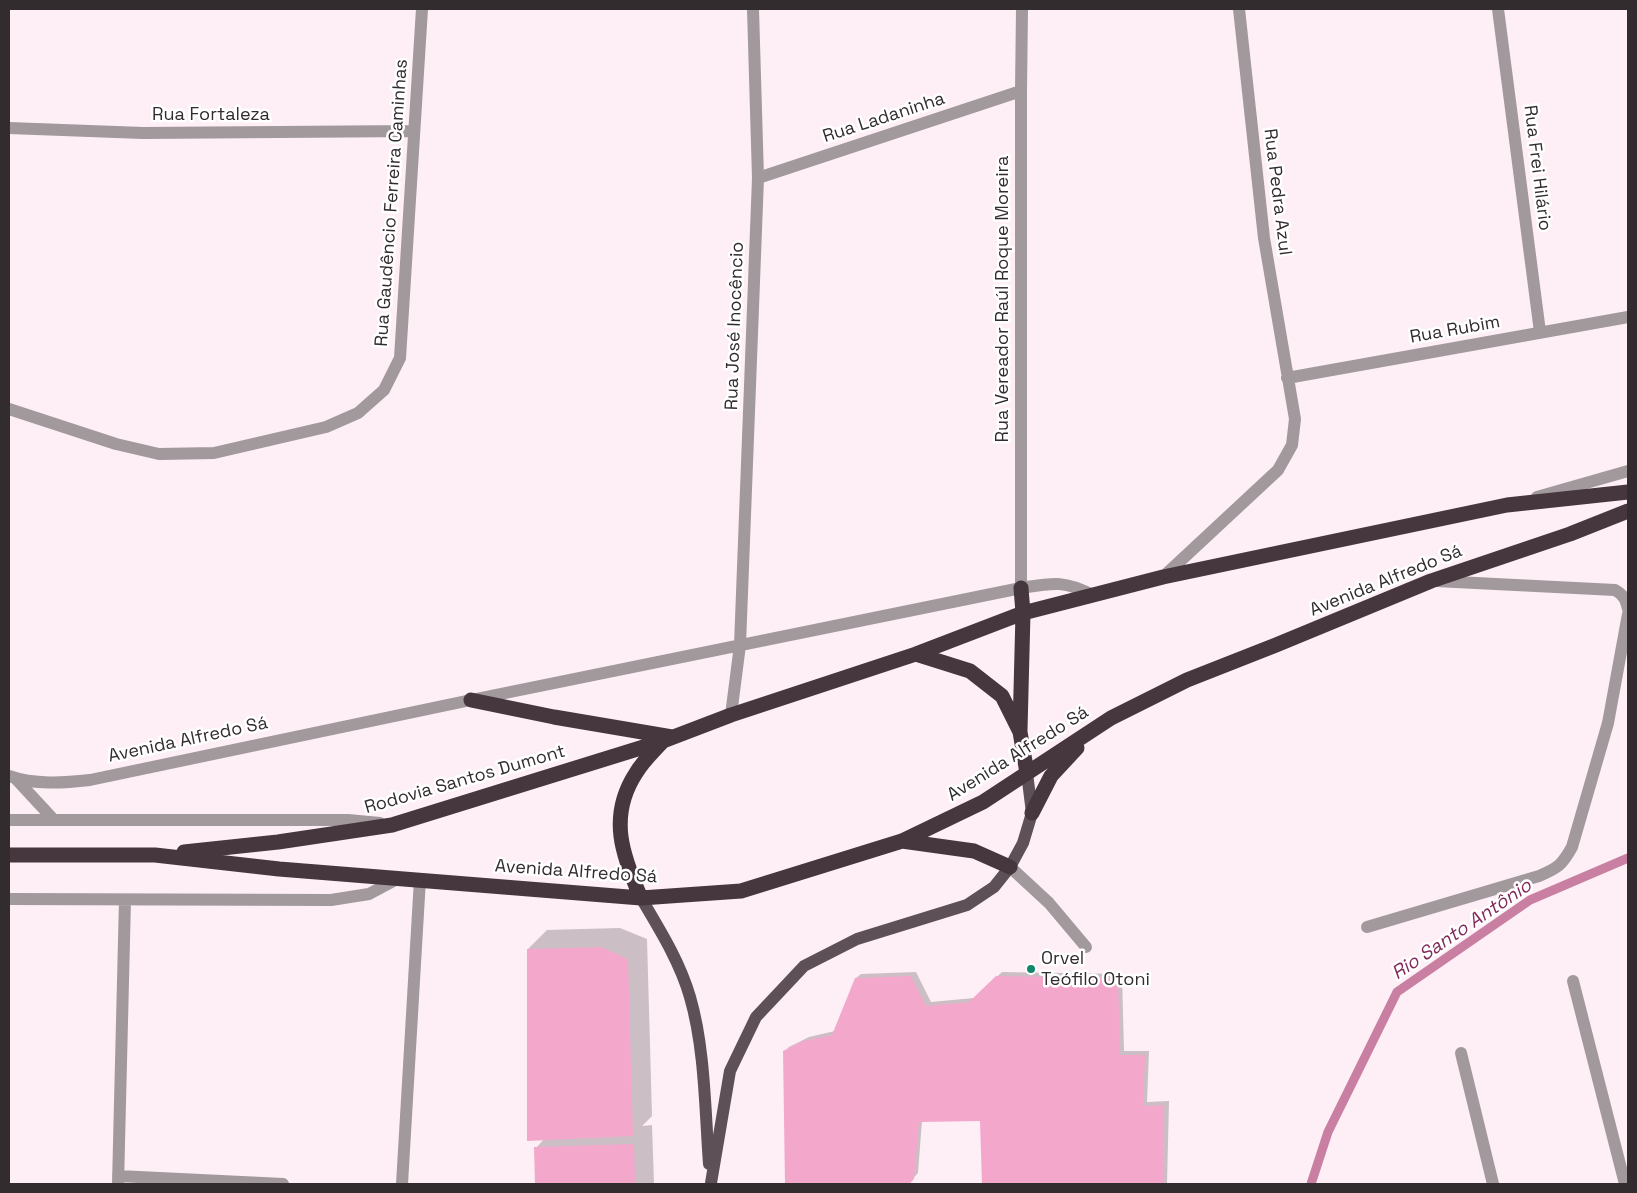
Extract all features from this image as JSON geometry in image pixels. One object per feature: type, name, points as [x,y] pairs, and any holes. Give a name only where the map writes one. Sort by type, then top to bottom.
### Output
[{"type":"highway","name":"Avenida Alfredo Sá","points":[[668,739],[731,715],[916,654],[1023,613],[1163,577],[1507,505],[1628,492]]},
{"type":"highway","name":"Avenida Alfredo Sá","points":[[9,855],[155,855],[279,869],[641,898],[741,891],[902,841],[983,802],[1111,718],[1187,680],[1431,581],[1570,534],[1628,511]]},
{"type":"highway","points":[[1021,588],[1023,613],[1020,732],[1028,773]]},
{"type":"highway","points":[[916,654],[970,671],[1002,696],[1020,732]]},
{"type":"highway","points":[[471,700],[668,739]]},
{"type":"highway","points":[[1032,814],[1051,776],[1070,754],[1111,718]]},
{"type":"highway","points":[[641,898],[628,868],[620,834],[622,800],[636,772],[668,739]]},
{"type":"highway","name":"Rodovia Santos Dumont","points":[[155,855],[278,842],[392,825],[668,739]]},
{"type":"highway","points":[[902,841],[974,851],[1010,867]]},
{"type":"main road","points":[[711,1184],[730,1070],[756,1017],[804,966],[857,939],[967,905],[994,887],[1010,867],[1023,843],[1032,814],[1028,773]]},
{"type":"main road","points":[[641,898],[677,960],[690,998],[699,1043],[711,1184]]},
{"type":"street","name":"Rua Gaudêncio Ferreira Caminhas","points":[[9,409],[116,444],[159,454],[214,453],[326,426],[358,413],[384,390],[400,358],[422,9]]},
{"type":"street","name":"Rua José Inocêncio","points":[[731,715],[740,644],[758,178],[753,9]]},
{"type":"street","name":"Rua Vereador Raúl Roque Moreira","points":[[1021,588],[1020,91],[1022,9]]},
{"type":"street","name":"Rua Pedra Azul","points":[[1163,577],[1278,470],[1292,445],[1295,419],[1264,238],[1239,9]]},
{"type":"street","name":"Rua Frei Hilário","points":[[1498,9],[1540,332]]},
{"type":"street","name":"Rua Ladaninha","points":[[758,178],[1020,91]]},
{"type":"street","name":"Rua Fortaleza","points":[[9,128],[18,130],[143,133],[414,131]]},
{"type":"street","name":"Rua Rubim","points":[[1288,378],[1628,316]]},
{"type":"street","name":"Avenida Alfredo Sá","points":[[1507,505],[1628,472]]},
{"type":"street","points":[[1431,581],[1616,590],[1627,601],[1628,609]]},
{"type":"street","name":"Avenida Alfredo Sá","points":[[12,777],[45,782],[90,780],[740,644],[1021,588],[1054,583],[1076,586],[1093,595]]},
{"type":"street","points":[[1367,927],[1539,876],[1555,869],[1564,862],[1572,847],[1608,723],[1628,614]]},
{"type":"street","points":[[12,777],[54,820]]},
{"type":"street","points":[[9,820],[348,820],[392,825]]},
{"type":"street","points":[[1010,867],[1049,903],[1086,947]]},
{"type":"street","name":"Avenida Alfredo Sá","points":[[9,898],[332,900],[368,894],[400,878]]},
{"type":"street","points":[[402,1184],[420,879]]},
{"type":"street","points":[[124,900],[118,1180],[283,1184]]},
{"type":"street","points":[[1573,981],[1625,1184]]},
{"type":"street","points":[[1461,1053],[1493,1184]]},
{"type":"building","points":[[601,947],[628,959],[633,1136],[527,1141],[527,949]]},
{"type":"building","points":[[911,976],[926,1006],[969,1002],[996,976],[1118,978],[1120,1055],[1145,1055],[1143,1106],[1164,1105],[1163,1184],[982,1184],[980,1121],[919,1122],[914,1179],[909,1184],[785,1184],[783,1051],[803,1041],[832,1035],[855,978]]},
{"type":"building","points":[[634,1144],[635,1184],[535,1184],[534,1147]]},
{"type":"waterway","name":"Rio Santo Antônio","points":[[1311,1184],[1328,1132],[1397,992],[1530,900],[1628,858]]},
{"type":"place","name":"Orvel Teófilo Otoni","points":[[1031,969]]}]
